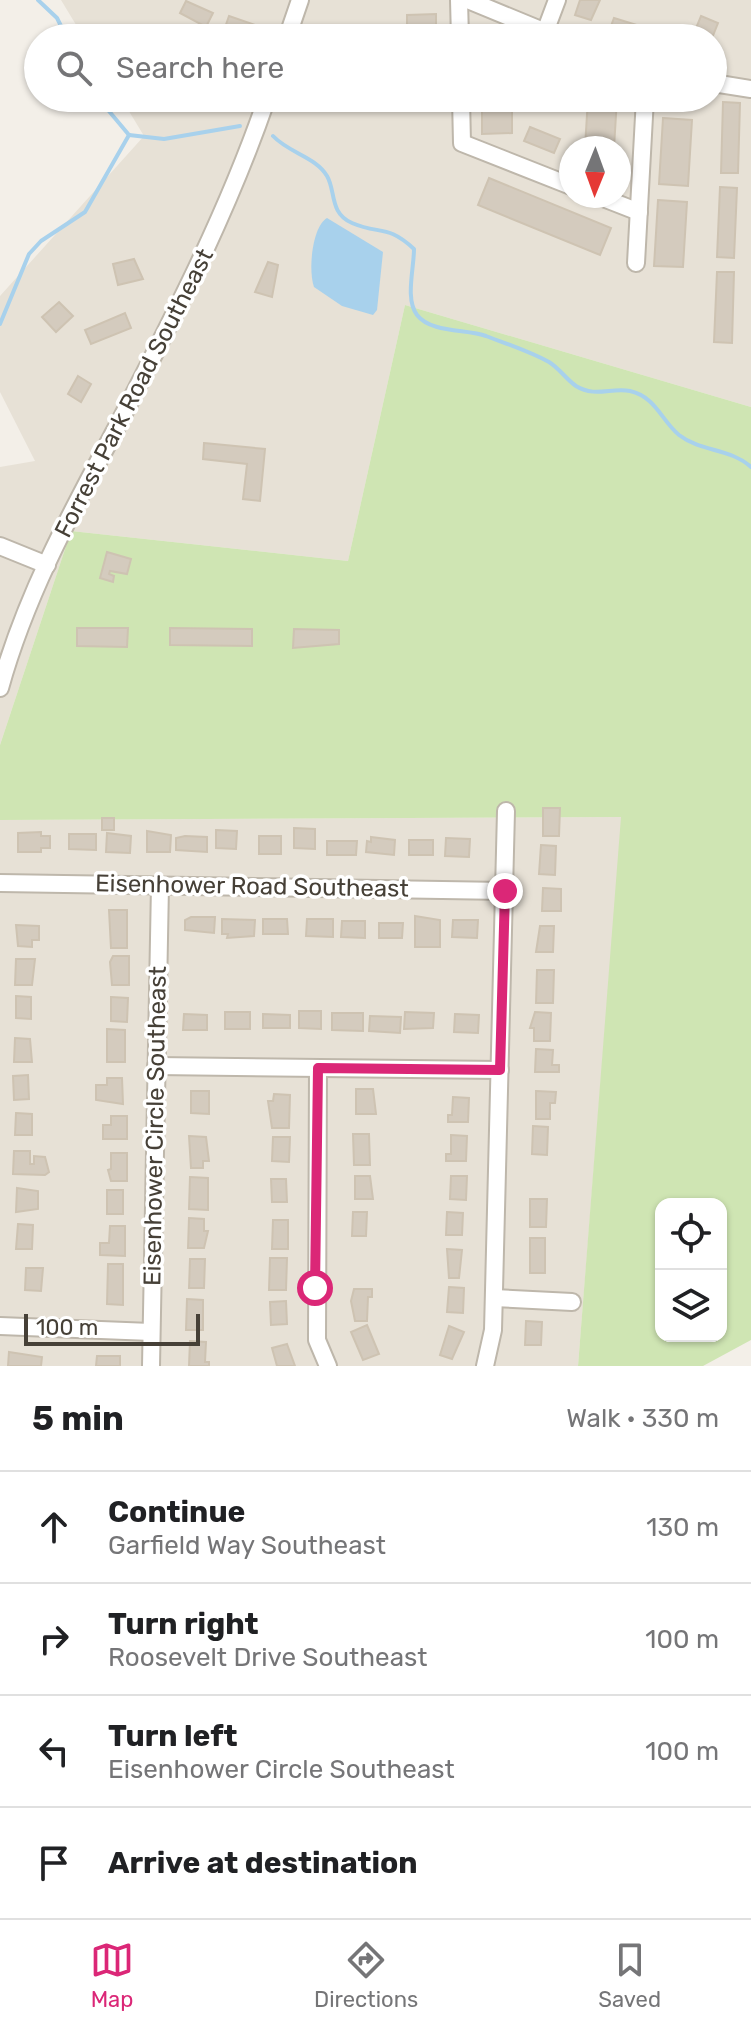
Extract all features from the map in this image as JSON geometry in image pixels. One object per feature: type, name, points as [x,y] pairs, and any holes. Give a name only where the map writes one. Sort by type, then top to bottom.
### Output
[{"type":"street","points":[[459,0],[460,24]]},
{"type":"street","points":[[468,0],[526,24]]},
{"type":"street","points":[[554,24],[557,0]]},
{"type":"street","points":[[290,24],[296,1]]},
{"type":"street","points":[[727,85],[751,89]]},
{"type":"street","name":"Forrest Park Road Southeast","points":[[0,688],[23,615],[223,219],[262,112]]},
{"type":"street","points":[[461,112],[462,143],[559,181]]},
{"type":"street","points":[[636,263],[644,112]]},
{"type":"street","points":[[629,208],[639,212]]},
{"type":"street","points":[[0,546],[47,565]]},
{"type":"street","points":[[485,1366],[493,1330],[506,811]]},
{"type":"street","name":"Eisenhower Road Southeast","points":[[0,883],[505,891]]},
{"type":"street","name":"Eisenhower Circle Southeast","points":[[151,1366],[160,885]]},
{"type":"street","points":[[156,1066],[500,1070]]},
{"type":"street","points":[[318,1068],[315,1288],[317,1340],[328,1366]]},
{"type":"street","points":[[494,1298],[572,1302]]},
{"type":"street","points":[[0,1326],[151,1332]]},
{"type":"shaded area","points":[[61,0],[751,0],[751,407],[405,305],[348,561],[71,531],[0,745],[0,467],[35,461],[0,392],[0,296],[144,136],[129,112],[727,112],[727,24],[76,24]]},
{"type":"shaded area","points":[[622,817],[578,1366],[0,1366],[0,820]]},
{"type":"green space","points":[[405,305],[751,407],[751,1340],[703,1366],[578,1366],[621,817],[0,820],[0,745],[71,531],[348,561]]},
{"type":"water","points":[[327,218],[383,252],[377,310],[373,315],[342,306],[314,287],[311,270],[315,239]]},
{"type":"building","points":[[580,0],[600,0],[591,20],[575,15]]},
{"type":"building","points":[[186,1],[213,13],[208,24],[200,24],[180,13]]},
{"type":"building","points":[[436,14],[436,24],[407,24],[407,15]]},
{"type":"building","points":[[229,16],[252,24],[226,24]]},
{"type":"building","points":[[701,16],[718,23],[718,24],[698,24]]},
{"type":"building","points":[[614,18],[634,24],[612,24]]},
{"type":"building","points":[[727,102],[740,103],[738,173],[721,173],[723,112],[727,112]]},
{"type":"building","points":[[482,112],[512,112],[512,133],[482,134]]},
{"type":"building","points":[[587,112],[616,112],[615,136],[586,136]]},
{"type":"building","points":[[663,118],[692,120],[688,186],[659,184]]},
{"type":"building","points":[[530,127],[559,139],[554,153],[524,141]]},
{"type":"building","points":[[489,178],[611,228],[600,255],[478,205]]},
{"type":"building","points":[[720,187],[737,188],[734,258],[717,257]]},
{"type":"building","points":[[658,200],[687,202],[683,267],[654,266]]},
{"type":"building","points":[[134,259],[143,279],[118,285],[113,264]]},
{"type":"building","points":[[268,262],[278,265],[272,297],[255,292]]},
{"type":"building","points":[[717,272],[734,272],[732,343],[714,342]]},
{"type":"building","points":[[59,302],[73,316],[56,332],[42,317]]},
{"type":"building","points":[[125,313],[131,328],[91,344],[85,330]]},
{"type":"building","points":[[78,376],[91,384],[81,402],[68,394]]},
{"type":"building","points":[[204,443],[265,449],[260,501],[243,499],[247,464],[203,459]]},
{"type":"building","points":[[107,552],[131,559],[127,574],[110,571],[109,574],[114,576],[113,582],[100,578]]},
{"type":"building","points":[[77,628],[128,628],[127,647],[77,646]]},
{"type":"building","points":[[170,628],[252,629],[252,646],[170,645]]},
{"type":"building","points":[[294,629],[339,630],[339,644],[293,648]]},
{"type":"building","points":[[543,808],[560,808],[559,836],[543,836]]},
{"type":"building","points":[[102,818],[114,818],[114,830],[102,830]]},
{"type":"building","points":[[294,828],[315,829],[315,849],[294,848]]},
{"type":"building","points":[[216,830],[237,831],[236,849],[216,848]]},
{"type":"building","points":[[147,831],[171,835],[170,852],[147,852]]},
{"type":"building","points":[[41,832],[41,836],[50,836],[50,848],[41,848],[41,852],[18,852],[18,833]]},
{"type":"building","points":[[107,833],[131,836],[130,853],[106,852]]},
{"type":"building","points":[[69,834],[96,834],[96,850],[69,849]]},
{"type":"building","points":[[259,836],[281,836],[281,854],[259,854]]},
{"type":"building","points":[[207,837],[207,852],[176,850],[176,838]]},
{"type":"building","points":[[371,837],[395,840],[394,855],[366,852],[367,841],[371,842]]},
{"type":"building","points":[[446,838],[470,839],[469,857],[445,856]]},
{"type":"building","points":[[409,840],[433,840],[433,855],[409,855]]},
{"type":"building","points":[[327,841],[357,841],[356,855],[327,855]]},
{"type":"building","points":[[541,845],[556,846],[555,875],[539,874]]},
{"type":"building","points":[[543,888],[561,889],[561,911],[542,911]]},
{"type":"building","points":[[109,910],[127,910],[127,948],[111,948]]},
{"type":"building","points":[[415,916],[440,920],[440,947],[415,947]]},
{"type":"building","points":[[215,917],[214,933],[185,930],[185,920]]},
{"type":"building","points":[[222,919],[255,920],[254,936],[227,938],[228,934],[222,934]]},
{"type":"building","points":[[263,919],[287,919],[288,934],[263,934]]},
{"type":"building","points":[[307,919],[333,919],[333,937],[306,936]]},
{"type":"building","points":[[453,920],[478,920],[477,938],[452,937]]},
{"type":"building","points":[[342,921],[365,921],[365,938],[341,937]]},
{"type":"building","points":[[379,923],[403,923],[402,938],[379,938]]},
{"type":"building","points":[[16,925],[39,926],[39,940],[32,940],[32,947],[18,946]]},
{"type":"building","points":[[540,926],[554,926],[553,952],[536,952]]},
{"type":"building","points":[[113,956],[129,956],[129,985],[112,985],[110,962]]},
{"type":"building","points":[[16,959],[35,959],[32,985],[15,985]]},
{"type":"building","points":[[537,970],[554,970],[553,1003],[536,1003]]},
{"type":"building","points":[[16,996],[31,997],[31,1019],[16,1018]]},
{"type":"building","points":[[111,997],[128,998],[127,1022],[111,1021]]},
{"type":"building","points":[[299,1011],[321,1011],[321,1029],[299,1028]]},
{"type":"building","points":[[225,1012],[250,1012],[250,1029],[225,1029]]},
{"type":"building","points":[[405,1012],[434,1013],[433,1028],[404,1029]]},
{"type":"building","points":[[535,1012],[551,1013],[550,1041],[534,1041],[534,1028],[530,1028]]},
{"type":"building","points":[[332,1013],[363,1013],[363,1031],[332,1030]]},
{"type":"building","points":[[184,1014],[207,1015],[207,1030],[183,1030]]},
{"type":"building","points":[[263,1014],[290,1015],[290,1028],[263,1028]]},
{"type":"building","points":[[455,1014],[479,1015],[478,1033],[454,1032]]},
{"type":"building","points":[[370,1016],[401,1017],[400,1033],[369,1031]]},
{"type":"building","points":[[107,1029],[125,1030],[125,1062],[107,1062]]},
{"type":"building","points":[[15,1038],[30,1039],[32,1062],[14,1062]]},
{"type":"building","points":[[536,1049],[553,1050],[552,1065],[559,1065],[559,1072],[535,1072]]},
{"type":"building","points":[[28,1075],[29,1099],[14,1100],[13,1076]]},
{"type":"building","points":[[107,1078],[122,1078],[123,1104],[96,1100],[96,1085],[107,1085]]},
{"type":"building","points":[[356,1089],[373,1089],[376,1114],[356,1114]]},
{"type":"building","points":[[191,1091],[209,1091],[209,1114],[191,1113]]},
{"type":"building","points":[[536,1091],[556,1092],[555,1103],[550,1103],[550,1119],[536,1119]]},
{"type":"building","points":[[274,1094],[290,1095],[289,1128],[272,1128],[268,1101],[273,1101]]},
{"type":"building","points":[[453,1097],[469,1098],[468,1122],[448,1122],[448,1115],[452,1115]]},
{"type":"building","points":[[16,1113],[32,1114],[32,1135],[15,1135]]},
{"type":"building","points":[[111,1116],[127,1116],[127,1139],[103,1139],[103,1125],[111,1125]]},
{"type":"building","points":[[533,1126],[548,1127],[547,1155],[532,1154]]},
{"type":"building","points":[[353,1134],[369,1134],[370,1165],[354,1165]]},
{"type":"building","points":[[451,1135],[467,1136],[466,1161],[446,1161],[446,1154],[451,1154]]},
{"type":"building","points":[[189,1136],[206,1137],[209,1161],[203,1161],[203,1168],[191,1168]]},
{"type":"building","points":[[273,1137],[290,1137],[289,1162],[272,1161]]},
{"type":"building","points":[[14,1151],[30,1151],[30,1164],[34,1164],[34,1156],[45,1157],[49,1172],[45,1175],[13,1174]]},
{"type":"building","points":[[111,1153],[127,1153],[127,1181],[111,1181],[108,1170],[111,1169]]},
{"type":"building","points":[[355,1176],[370,1176],[373,1199],[355,1199]]},
{"type":"building","points":[[451,1176],[467,1176],[466,1200],[450,1199]]},
{"type":"building","points":[[190,1177],[208,1178],[208,1210],[189,1209]]},
{"type":"building","points":[[271,1179],[286,1179],[287,1202],[272,1202]]},
{"type":"building","points":[[17,1188],[38,1191],[38,1209],[16,1212]]},
{"type":"building","points":[[107,1190],[123,1190],[123,1214],[107,1214]]},
{"type":"building","points":[[530,1199],[547,1199],[546,1227],[530,1227]]},
{"type":"building","points":[[353,1212],[367,1212],[366,1236],[352,1236]]},
{"type":"building","points":[[447,1212],[463,1213],[462,1235],[446,1235]]},
{"type":"building","points":[[189,1218],[204,1219],[204,1231],[208,1231],[204,1248],[188,1248]]},
{"type":"building","points":[[273,1220],[288,1220],[288,1249],[272,1249]]},
{"type":"building","points":[[18,1224],[33,1225],[32,1249],[16,1249]]},
{"type":"building","points":[[110,1226],[125,1226],[125,1256],[100,1255],[100,1243],[109,1243]]},
{"type":"building","points":[[530,1238],[545,1238],[545,1273],[530,1273]]},
{"type":"building","points":[[447,1249],[462,1250],[459,1278],[449,1278]]},
{"type":"building","points":[[270,1258],[287,1258],[286,1290],[269,1290]]},
{"type":"building","points":[[190,1259],[205,1259],[204,1288],[189,1288]]},
{"type":"building","points":[[108,1264],[123,1264],[123,1305],[107,1304]]},
{"type":"building","points":[[26,1268],[43,1268],[41,1291],[25,1290]]},
{"type":"building","points":[[449,1287],[464,1288],[463,1313],[447,1312]]},
{"type":"building","points":[[354,1289],[372,1289],[372,1297],[368,1297],[367,1321],[355,1321],[351,1301]]},
{"type":"building","points":[[187,1299],[203,1300],[203,1330],[186,1330]]},
{"type":"building","points":[[286,1301],[287,1324],[271,1325],[270,1302]]},
{"type":"building","points":[[526,1321],[542,1322],[541,1345],[525,1345]]},
{"type":"building","points":[[367,1325],[379,1354],[363,1360],[351,1332]]},
{"type":"building","points":[[449,1326],[464,1332],[452,1359],[440,1355]]},
{"type":"building","points":[[190,1341],[206,1342],[205,1362],[209,1362],[209,1366],[189,1366]]},
{"type":"building","points":[[287,1344],[295,1366],[277,1366],[272,1348]]},
{"type":"building","points":[[9,1352],[42,1357],[41,1366],[8,1366]]},
{"type":"building","points":[[97,1356],[120,1356],[120,1366],[96,1366]]},
{"type":"waterway","points":[[38,0],[60,24]]},
{"type":"waterway","points":[[110,112],[129,135]]},
{"type":"waterway","points":[[129,135],[164,139],[240,126]]},
{"type":"waterway","points":[[0,324],[29,254],[41,241],[85,212],[129,135]]},
{"type":"waterway","points":[[273,136],[322,170],[330,182],[336,208],[345,219],[397,236],[414,249],[411,301],[423,321],[440,328],[486,336],[534,354],[553,364],[572,383],[583,389],[597,392],[623,390],[639,394],[679,435],[734,456],[751,467]]},
{"type":"route","points":[[315,1288],[318,1068],[500,1070],[505,891]]}]
